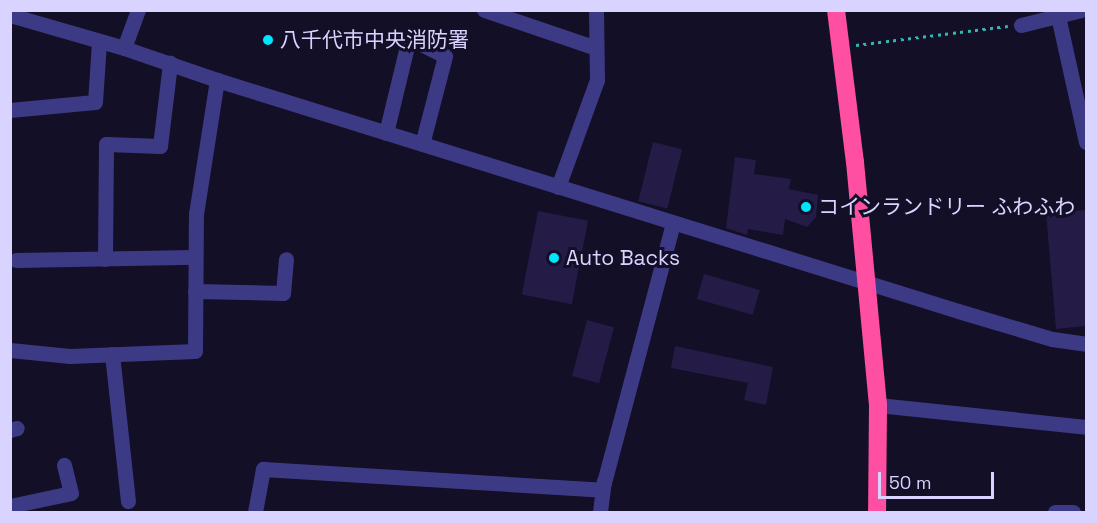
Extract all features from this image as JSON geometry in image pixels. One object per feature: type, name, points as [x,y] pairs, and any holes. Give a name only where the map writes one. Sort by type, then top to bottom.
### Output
[{"type":"highway","points":[[836,10],[867,283],[878,405],[877,513]]},
{"type":"street","points":[[124,48],[138,10]]},
{"type":"street","points":[[484,10],[596,48]]},
{"type":"street","points":[[558,187],[597,80],[596,10]]},
{"type":"street","points":[[1021,25],[1081,10]]},
{"type":"street","points":[[10,15],[39,17],[99,41],[217,80],[673,223],[1052,339],[1086,344]]},
{"type":"street","points":[[1058,16],[1086,142]]},
{"type":"street","points":[[386,133],[409,38],[445,56],[422,144]]},
{"type":"street","points":[[10,110],[95,102],[99,41]]},
{"type":"street","points":[[105,259],[106,144],[160,146],[170,63]]},
{"type":"street","points":[[10,350],[70,356],[195,351],[196,214],[217,80]]},
{"type":"street","points":[[600,513],[602,490],[624,390],[673,223]]},
{"type":"street","points":[[16,260],[195,257]]},
{"type":"street","points":[[195,291],[283,293],[286,259]]},
{"type":"street","points":[[112,354],[128,501]]},
{"type":"street","points":[[878,405],[1086,427]]},
{"type":"street","points":[[10,507],[71,493],[64,465]]},
{"type":"street","points":[[255,513],[263,469],[602,490]]},
{"type":"street","points":[[1055,513],[1073,513]]},
{"type":"path","points":[[841,47],[1021,25]]},
{"type":"building","points":[[653,142],[682,149],[667,208],[638,201]]},
{"type":"building","points":[[735,157],[756,160],[754,174],[791,179],[789,189],[818,195],[816,217],[807,227],[785,219],[783,235],[748,229],[747,235],[726,228]]},
{"type":"building","points":[[1086,210],[1086,326],[1056,329],[1046,213]]},
{"type":"building","name":"Auto Backs","points":[[538,211],[588,221],[572,304],[522,294]]},
{"type":"building","points":[[704,274],[760,290],[753,315],[697,299]]},
{"type":"building","points":[[587,320],[614,327],[599,383],[572,376]]},
{"type":"building","points":[[675,346],[773,367],[766,405],[744,400],[748,383],[671,368]]},
{"type":"place","name":"八千代市中央消防署","points":[[268,40]]},
{"type":"place","name":"コインランドリー ふわふわ","points":[[806,207]]},
{"type":"place","name":"Auto Backs","points":[[554,258]]}]
